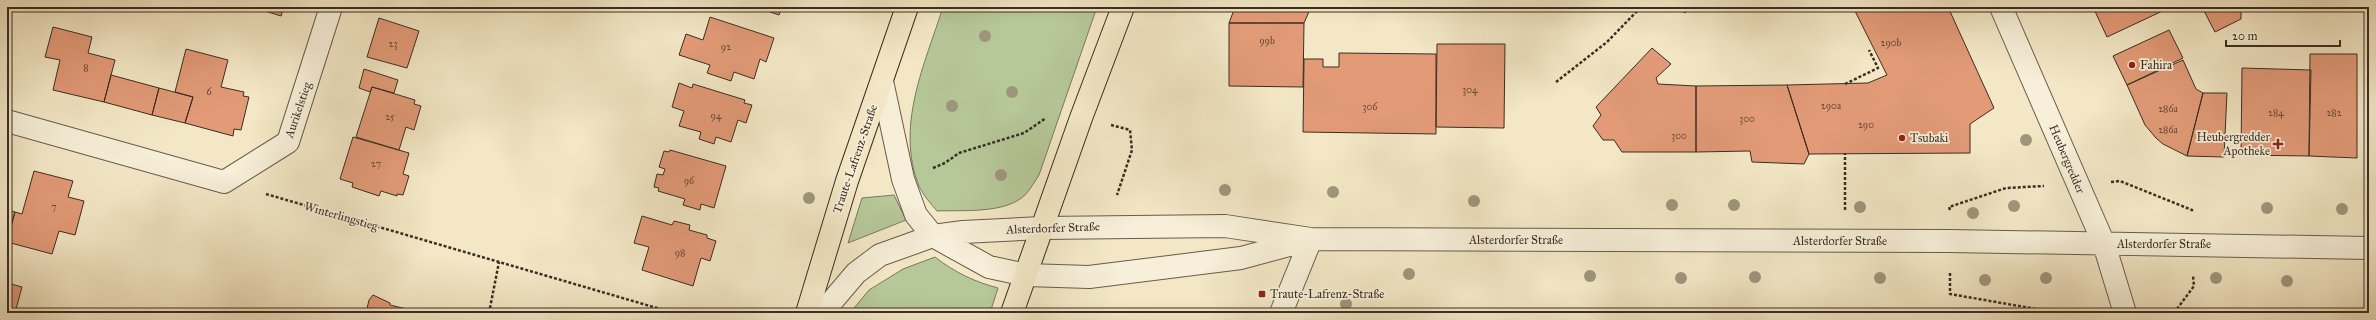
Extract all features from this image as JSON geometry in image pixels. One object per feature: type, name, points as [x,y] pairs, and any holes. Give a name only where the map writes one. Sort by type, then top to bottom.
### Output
[{"type":"main road","name":"Traute-Lafrenz-Straße","points":[[807,313],[847,180],[907,7]]},
{"type":"main road","points":[[1012,313],[1081,118],[1123,7]]},
{"type":"street","name":"Aurikelstieg","points":[[224,182],[288,142],[331,7]]},
{"type":"street","name":"Heubergredder","points":[[2001,7],[2104,244],[2125,313]]},
{"type":"street","points":[[882,81],[910,201],[916,215],[933,236]]},
{"type":"street","points":[[7,121],[224,182]]},
{"type":"street","name":"Alsterdorfer Straße","points":[[822,313],[856,273],[880,255],[933,236],[963,232],[1042,228],[1225,226],[1311,239],[1844,241],[2369,248]]},
{"type":"street","name":"Alsterdorfer Straße","points":[[933,236],[989,267],[1026,275],[1090,277],[1226,260],[1311,239]]},
{"type":"street","points":[[1281,313],[1311,239]]},
{"type":"path","points":[[1556,82],[1607,42],[1641,7]]},
{"type":"path","points":[[1845,84],[1878,68],[1869,50]]},
{"type":"path","points":[[931,168],[945,163],[959,153],[1024,133],[1048,116]]},
{"type":"path","points":[[1112,126],[1130,130],[1132,150],[1125,169]]},
{"type":"path","points":[[1844,241],[1845,153]]},
{"type":"path","points":[[2108,182],[2120,181],[2192,210],[2192,216]]},
{"type":"path","name":"Winterlingstieg","points":[[224,182],[674,313]]},
{"type":"path","points":[[1950,214],[1950,207],[2006,188],[2044,186]]},
{"type":"path","points":[[489,313],[499,262]]},
{"type":"path","points":[[1950,267],[1950,294],[2059,313]]},
{"type":"path","points":[[2174,313],[2194,286],[2193,273]]},
{"type":"green space","points":[[943,7],[1097,7],[1039,175],[1025,195],[1017,201],[1007,205],[983,210],[937,211],[919,186],[912,163],[910,141],[911,118],[921,73]]},
{"type":"green space","points":[[894,195],[906,220],[848,243],[862,198]]},
{"type":"green space","points":[[935,257],[965,276],[998,288],[990,313],[850,313],[869,290],[903,269]]},
{"type":"building","points":[[252,7],[284,7],[281,16]]},
{"type":"building","points":[[756,7],[782,7],[779,15]]},
{"type":"building","points":[[1235,7],[1311,7],[1304,23],[1229,23]]},
{"type":"building","points":[[1677,7],[1690,7],[1685,13]]},
{"type":"building","points":[[1853,7],[1948,7],[1994,108],[1970,124],[1970,153],[1809,154],[1787,85],[1868,83],[1887,75]]},
{"type":"building","points":[[2093,7],[2171,7],[2107,37]]},
{"type":"building","points":[[2202,7],[2241,7],[2241,19],[2215,32]]},
{"type":"building","points":[[710,17],[774,38],[766,62],[760,59],[754,79],[734,72],[731,81],[707,73],[710,65],[679,55],[686,34],[703,40]]},
{"type":"building","points":[[379,18],[419,31],[407,68],[367,57]]},
{"type":"building","points":[[1229,23],[1304,23],[1303,87],[1229,86]]},
{"type":"building","points":[[53,27],[92,37],[88,53],[115,60],[104,102],[53,90],[60,60],[45,57]]},
{"type":"building","points":[[2169,30],[2183,58],[2127,85],[2113,56]]},
{"type":"building","points":[[1437,44],[1505,44],[1504,128],[1436,127]]},
{"type":"building","points":[[1652,48],[1671,64],[1656,78],[1658,84],[1696,86],[1696,152],[1622,152],[1614,140],[1603,140],[1593,126],[1601,115],[1596,107]]},
{"type":"building","points":[[186,49],[228,60],[221,87],[244,92],[243,96],[249,97],[241,130],[234,129],[233,136],[185,123],[193,97],[175,92]]},
{"type":"building","points":[[1339,53],[1436,54],[1436,134],[1303,132],[1304,59],[1323,59],[1323,67],[1339,67]]},
{"type":"building","points":[[2310,54],[2357,54],[2357,158],[2309,156]]},
{"type":"building","points":[[2183,60],[2196,89],[2203,93],[2187,156],[2163,144],[2145,125],[2127,85]]},
{"type":"building","points":[[2242,68],[2311,70],[2309,156],[2241,155]]},
{"type":"building","points":[[364,69],[398,80],[394,93],[372,87],[370,92],[359,88]]},
{"type":"building","points":[[111,75],[159,88],[152,115],[104,102]]},
{"type":"building","points":[[679,83],[692,88],[693,84],[745,100],[744,103],[752,105],[746,123],[738,120],[731,142],[716,137],[714,144],[699,139],[701,132],[679,126],[684,111],[672,107]]},
{"type":"building","points":[[1787,85],[1809,154],[1804,164],[1752,162],[1750,151],[1696,152],[1696,86]]},
{"type":"building","points":[[372,87],[415,100],[414,104],[421,106],[414,130],[406,127],[399,150],[356,137]]},
{"type":"building","points":[[159,88],[193,97],[185,123],[152,115]]},
{"type":"building","points":[[2203,93],[2227,93],[2224,157],[2187,156]]},
{"type":"building","points":[[353,137],[409,153],[403,174],[409,176],[403,195],[397,194],[397,196],[381,191],[379,196],[352,187],[353,183],[340,179]]},
{"type":"building","points":[[670,150],[726,166],[714,208],[701,204],[700,210],[683,205],[685,199],[658,191],[659,188],[654,187],[657,174],[663,175],[665,169],[659,167],[664,151],[669,152]]},
{"type":"building","points":[[34,171],[73,181],[68,197],[84,201],[75,235],[59,231],[52,254],[7,242],[15,212],[22,214]]},
{"type":"building","points":[[7,210],[15,212],[7,241]]},
{"type":"building","points":[[642,216],[672,225],[674,221],[690,225],[689,230],[707,235],[707,238],[716,241],[710,261],[701,258],[693,286],[642,270],[649,247],[634,243]]},
{"type":"building","points":[[7,283],[22,287],[15,313],[7,313]]},
{"type":"building","points":[[373,295],[390,303],[390,305],[423,313],[366,313],[369,300]]},
{"type":"place","name":"Fahira","points":[[2132,65]]},
{"type":"place","name":"Tsubaki","points":[[1902,138]]},
{"type":"place","name":"Heubergredder Apotheke","points":[[2278,144]]},
{"type":"place","name":"Traute-Lafrenz-Straße","points":[[1262,294]]}]
